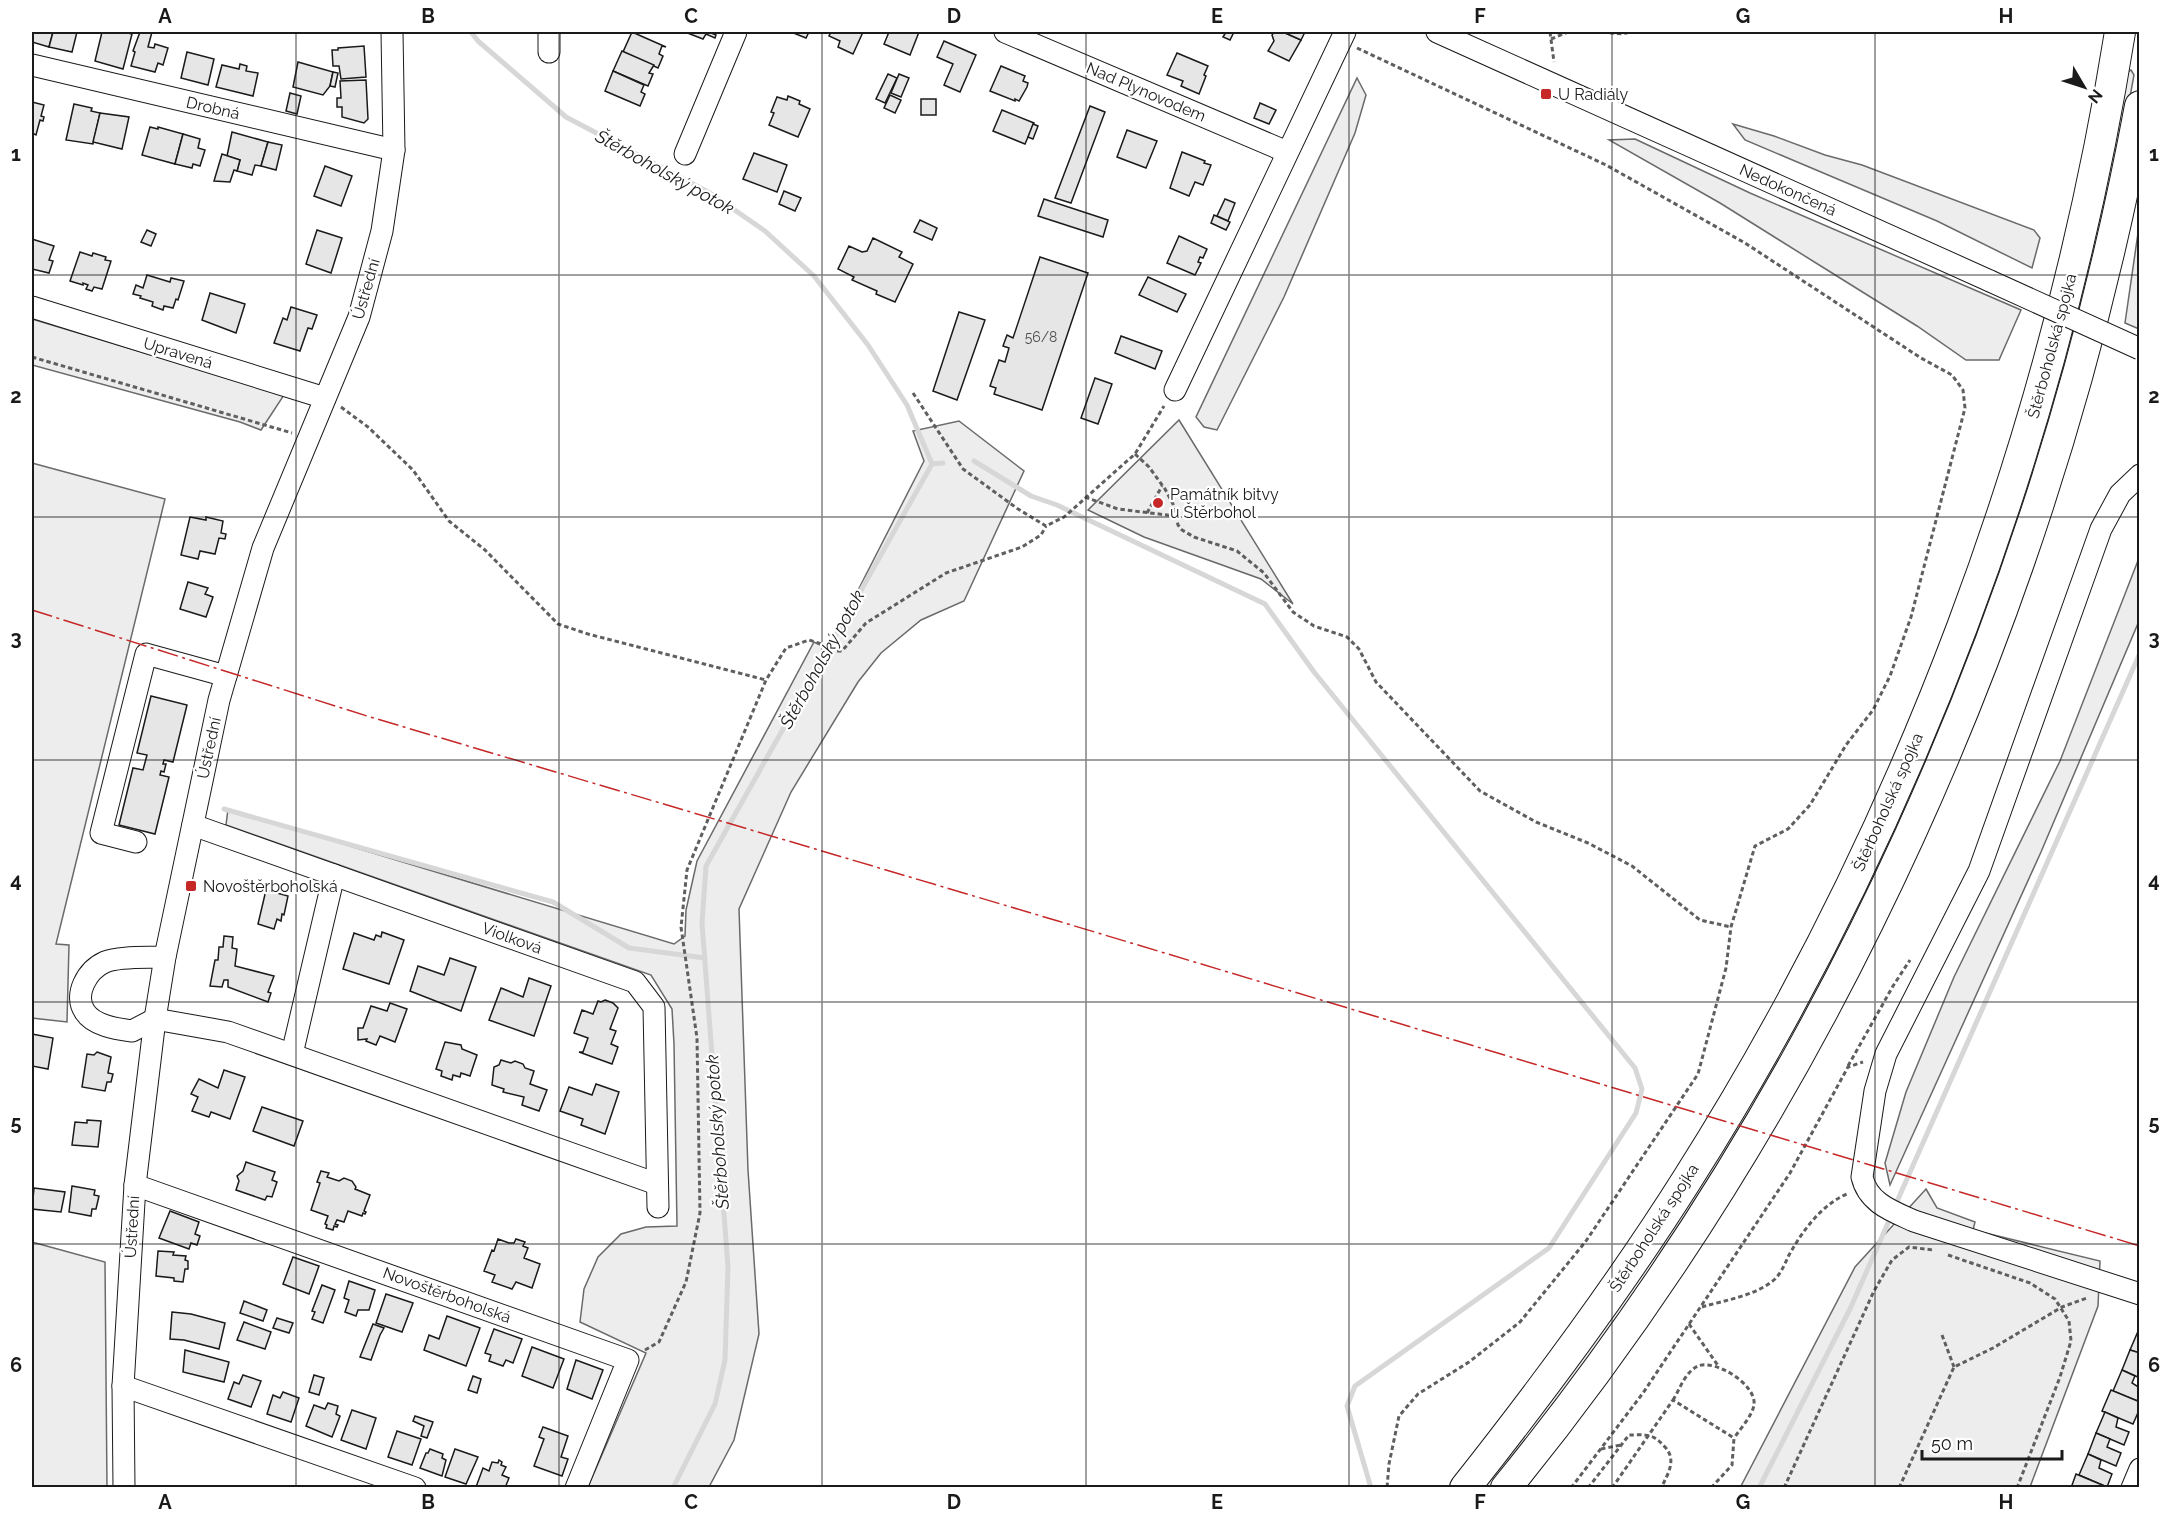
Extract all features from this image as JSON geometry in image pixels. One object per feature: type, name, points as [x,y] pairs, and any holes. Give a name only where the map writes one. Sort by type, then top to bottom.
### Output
[{"type":"highway","name":"Štěrboholská spojka","points":[[1465,1488],[1524,1414],[1581,1336],[1689,1177],[1788,1008],[1875,835],[1933,702],[1967,614],[2029,428],[2050,359],[2091,192],[2120,32]]},
{"type":"highway","name":"Štěrboholská spojka","points":[[1506,1488],[1641,1308],[1740,1156],[1802,1049],[1893,871],[1968,700],[2025,547],[2085,348],[2107,262],[2139,106]]},
{"type":"street","name":"Ústřední","points":[[124,1488],[123,1386],[135,1185],[155,1019],[165,957],[226,676],[263,548],[359,317],[382,231],[394,150],[393,32]]},
{"type":"street","points":[[686,154],[736,32]]},
{"type":"street","name":"Nad Plynovodem","points":[[1005,32],[1287,152]]},
{"type":"street","name":"Nedokončená","points":[[1437,32],[2139,349]]},
{"type":"street","points":[[1175,390],[1342,36]]},
{"type":"street","name":"Drobná","points":[[32,65],[394,150]]},
{"type":"street","name":"Upravená","points":[[32,307],[326,399]]},
{"type":"street","points":[[2139,475],[2120,494],[2101,529],[1979,872],[1886,1054],[1875,1091],[1862,1176],[1864,1186],[1870,1196],[1892,1211],[1914,1221],[2139,1294]]},
{"type":"street","points":[[136,842],[101,833],[146,654],[226,676]]},
{"type":"street","name":"Violková","points":[[193,825],[635,982],[654,1007],[658,1207]]},
{"type":"street","points":[[292,1054],[334,875]]},
{"type":"street","points":[[165,957],[106,962],[92,970],[84,983],[81,999],[85,1012],[93,1020],[117,1029],[132,1031],[155,1019],[228,1032],[657,1184]]},
{"type":"street","name":"Novoštěrboholská","points":[[135,1185],[628,1360]]},
{"type":"street","points":[[576,1488],[628,1360]]},
{"type":"street","points":[[123,1386],[415,1488]]},
{"type":"street","points":[[2132,1488],[2139,1469]]},
{"type":"path","points":[[1550,32],[1556,70]]},
{"type":"path","points":[[1551,39],[1568,32]]},
{"type":"path","points":[[1602,32],[1623,34],[1630,32]]},
{"type":"path","points":[[1342,36],[1606,165],[1745,243],[1921,358],[1952,375],[1963,390],[1965,408],[1931,547],[1911,617],[1890,676],[1873,710],[1846,745],[1810,805],[1788,829],[1755,846],[1731,927],[1726,968],[1698,1074],[1586,1241],[1520,1322],[1469,1362],[1418,1394],[1399,1416],[1389,1464],[1387,1488]]},
{"type":"path","points":[[32,357],[309,438]]},
{"type":"path","points":[[628,1360],[659,1342],[686,1282],[700,1213],[697,1038],[681,927],[687,870],[766,680],[786,648],[809,640],[836,651],[842,651],[866,623],[946,573],[1022,547],[1041,535],[1046,526],[1064,517],[1135,454],[1175,390]]},
{"type":"path","points":[[913,393],[963,469],[1018,509],[1046,526]]},
{"type":"path","points":[[326,399],[349,412],[368,427],[412,470],[449,521],[485,550],[558,624],[588,634],[766,680]]},
{"type":"path","points":[[1135,454],[1149,467],[1162,485],[1173,504],[1178,525],[1182,530],[1194,537],[1237,551],[1264,573],[1293,612],[1314,626],[1347,637],[1359,649],[1376,682],[1480,791],[1536,822],[1588,843],[1632,866],[1700,920],[1731,927]]},
{"type":"path","points":[[1147,513],[1162,485]]},
{"type":"path","points":[[1085,497],[1118,509],[1175,516]]},
{"type":"path","points":[[1571,1488],[1643,1393],[1790,1173],[1848,1068],[1886,1054]]},
{"type":"path","points":[[1700,1307],[1758,1290],[1775,1279],[1801,1235],[1821,1212],[1836,1198],[1864,1186]]},
{"type":"path","points":[[1784,1488],[1874,1291],[1892,1260],[1909,1247],[1932,1249],[2030,1283],[2055,1299],[2069,1321],[2071,1341],[2060,1377],[2018,1488]]},
{"type":"path","points":[[1899,1488],[1954,1367],[1993,1348],[2062,1307],[2118,1287]]},
{"type":"path","points":[[1689,1324],[1720,1368]]},
{"type":"path","points":[[1942,1335],[1954,1367]]},
{"type":"path","points":[[1612,1488],[1684,1381],[1697,1367],[1707,1364],[1720,1368],[1746,1384],[1753,1395],[1754,1406],[1734,1438],[1732,1465],[1711,1488]]},
{"type":"path","points":[[1673,1400],[1734,1438]]},
{"type":"path","points":[[1587,1488],[1629,1435],[1649,1436],[1658,1440],[1669,1452],[1672,1462],[1661,1488]]},
{"type":"path","points":[[1600,1450],[1621,1445]]},
{"type":"shaded area","points":[[2131,70],[2134,75],[2120,152],[2085,305],[2076,301],[2127,72]]},
{"type":"shaded area","points":[[1357,78],[1366,95],[1355,133],[1284,297],[1217,430],[1204,427],[1196,417]]},
{"type":"shaded area","points":[[1733,124],[1862,165],[2034,230],[2040,238],[2032,268],[1937,221],[1745,140]]},
{"type":"shaded area","points":[[1635,139],[1750,193],[2021,310],[1999,360],[1966,360],[1917,326],[1720,203],[1609,140]]},
{"type":"shaded area","points":[[2139,226],[2140,329],[2125,323]]},
{"type":"shaded area","points":[[32,319],[284,395],[261,430],[240,422],[32,365]]},
{"type":"shaded area","points":[[2069,331],[2078,335],[2010,557],[1902,826],[1768,1085],[1646,1280],[1514,1459],[1490,1487],[1481,1488],[1762,1080]]},
{"type":"shaded area","points":[[1179,420],[1293,604],[1261,579],[1144,537],[1088,510]]},
{"type":"shaded area","points":[[959,421],[1024,471],[964,601],[921,620],[881,653],[858,682],[791,792],[739,909],[748,1170],[759,1334],[734,1440],[709,1487],[588,1487],[646,1353],[580,1322],[584,1289],[598,1257],[621,1234],[646,1227],[677,1226],[672,1009],[651,975],[226,825],[228,809],[674,944],[685,936],[686,910],[697,861],[814,642],[828,649],[924,461],[913,431]]},
{"type":"shaded area","points":[[32,463],[165,499],[56,944],[69,945],[67,1022],[32,1018]]},
{"type":"shaded area","points":[[2139,558],[2139,621],[2041,852],[1890,1185],[1885,1163],[1906,1092],[1954,977],[2060,761]]},
{"type":"shaded area","points":[[1926,1189],[1937,1208],[1975,1222],[1973,1230],[2100,1261],[2098,1306],[2030,1487],[1740,1488],[1855,1267]]},
{"type":"shaded area","points":[[32,1242],[105,1262],[107,1487],[32,1487]]},
{"type":"building","points":[[32,32],[53,32],[49,47],[32,42]]},
{"type":"building","points":[[53,32],[77,32],[72,52],[49,47]]},
{"type":"building","points":[[102,32],[132,34],[123,69],[95,61]]},
{"type":"building","points":[[140,32],[152,32],[148,47],[154,48],[155,44],[168,48],[163,65],[158,63],[155,72],[131,66],[135,52],[133,51]]},
{"type":"building","points":[[632,32],[666,47],[662,46],[659,54],[663,56],[658,68],[623,52]]},
{"type":"building","points":[[685,32],[709,32],[716,35],[715,38],[706,34],[703,39]]},
{"type":"building","points":[[791,32],[809,32],[806,38]]},
{"type":"building","points":[[831,32],[863,32],[853,54],[838,47],[840,41],[829,36]]},
{"type":"building","points":[[889,32],[919,32],[910,55],[884,44]]},
{"type":"building","points":[[1226,32],[1234,32],[1230,40],[1223,37]]},
{"type":"building","points":[[1274,32],[1283,32],[1301,40],[1289,61],[1268,51],[1274,41],[1272,35]]},
{"type":"building","points":[[1283,32],[1305,32],[1301,40]]},
{"type":"building","points":[[944,41],[976,55],[960,92],[944,85],[953,64],[937,57]]},
{"type":"building","points":[[364,46],[366,77],[341,79],[339,66],[333,66],[332,50]]},
{"type":"building","points":[[622,51],[654,65],[649,73],[653,74],[648,86],[613,71]]},
{"type":"building","points":[[187,52],[214,59],[208,85],[181,78]]},
{"type":"building","points":[[1177,53],[1208,66],[1199,94],[1181,86],[1183,81],[1167,75]]},
{"type":"building","points":[[298,62],[333,72],[330,86],[323,95],[293,87]]},
{"type":"building","points":[[240,64],[247,66],[246,71],[258,73],[253,96],[216,87],[222,65],[239,69]]},
{"type":"building","points":[[1001,66],[1025,76],[1023,81],[1028,83],[1019,101],[990,91]]},
{"type":"building","points":[[613,71],[644,85],[641,92],[645,94],[640,106],[605,91]]},
{"type":"building","points":[[333,72],[338,73],[335,87],[330,86]]},
{"type":"building","points":[[888,74],[897,78],[885,103],[876,99]]},
{"type":"building","points":[[899,74],[909,78],[901,97],[891,93]]},
{"type":"building","points":[[366,80],[368,119],[364,123],[342,117],[342,107],[337,107],[337,98],[341,98],[340,81]]},
{"type":"building","points":[[290,93],[301,96],[297,114],[286,111]]},
{"type":"building","points":[[890,95],[901,100],[895,113],[884,108]]},
{"type":"building","points":[[788,96],[800,101],[799,104],[810,109],[798,137],[769,125],[777,97],[787,100]]},
{"type":"building","points":[[921,99],[936,99],[936,115],[921,115]]},
{"type":"building","points":[[32,102],[44,105],[41,116],[44,117],[43,121],[40,120],[36,135],[32,133]]},
{"type":"building","points":[[1260,103],[1276,110],[1269,124],[1254,118]]},
{"type":"building","points":[[74,104],[92,108],[91,111],[100,113],[93,144],[66,140]]},
{"type":"building","points":[[1090,106],[1105,112],[1071,203],[1055,198]]},
{"type":"building","points":[[1002,110],[1034,123],[1025,144],[993,131]]},
{"type":"building","points":[[100,113],[129,117],[122,149],[93,142]]},
{"type":"building","points":[[1033,124],[1038,126],[1033,139],[1028,137]]},
{"type":"building","points":[[150,127],[183,134],[175,164],[142,155]]},
{"type":"building","points":[[1127,130],[1157,141],[1146,168],[1117,157]]},
{"type":"building","points":[[232,132],[268,142],[261,166],[255,165],[252,175],[237,171],[240,160],[227,156]]},
{"type":"building","points":[[183,134],[200,139],[198,148],[205,150],[200,166],[193,164],[192,168],[175,164]]},
{"type":"building","points":[[268,142],[282,145],[276,170],[261,166]]},
{"type":"building","points":[[1182,152],[1211,165],[1203,185],[1195,182],[1189,196],[1170,188]]},
{"type":"building","points":[[754,153],[787,165],[777,192],[743,179]]},
{"type":"building","points":[[222,154],[240,160],[237,171],[234,170],[230,182],[214,181]]},
{"type":"building","points":[[325,166],[352,176],[341,206],[314,196]]},
{"type":"building","points":[[784,191],[801,198],[795,211],[779,204]]},
{"type":"building","points":[[1044,199],[1108,220],[1103,237],[1038,216]]},
{"type":"building","points":[[1225,199],[1235,203],[1228,221],[1217,216]]},
{"type":"building","points":[[1214,215],[1230,222],[1226,230],[1211,223]]},
{"type":"building","points":[[920,220],[937,228],[932,240],[914,232]]},
{"type":"building","points":[[147,230],[156,234],[151,246],[141,242]]},
{"type":"building","points":[[317,230],[342,238],[331,273],[306,264]]},
{"type":"building","points":[[1179,236],[1207,249],[1203,258],[1200,257],[1198,262],[1201,263],[1195,275],[1167,263]]},
{"type":"building","points":[[873,238],[902,252],[899,257],[913,264],[895,302],[876,294],[877,291],[852,280],[854,277],[838,269],[849,246],[862,252],[867,251]]},
{"type":"building","points":[[32,239],[54,246],[49,260],[53,261],[49,273],[32,269]]},
{"type":"building","points":[[80,252],[92,256],[93,253],[111,261],[102,289],[94,287],[92,291],[86,289],[88,285],[70,281]]},
{"type":"building","points":[[1040,257],[1088,273],[1042,410],[994,394],[996,388],[990,386],[999,360],[1005,362],[1009,348],[1003,346],[1007,335],[1013,338]]},
{"type":"building","points":[[147,275],[170,282],[171,278],[184,281],[173,308],[164,306],[163,310],[152,306],[153,302],[133,294],[136,285],[143,288]]},
{"type":"building","points":[[1148,277],[1186,294],[1177,312],[1139,295]]},
{"type":"building","points":[[210,293],[245,304],[236,333],[202,320]]},
{"type":"building","points":[[291,307],[317,315],[312,329],[308,328],[300,351],[274,343],[283,318],[287,320]]},
{"type":"building","points":[[959,312],[985,320],[957,400],[933,391]]},
{"type":"building","points":[[1121,336],[1162,351],[1155,369],[1115,353]]},
{"type":"building","points":[[1095,378],[1112,384],[1098,424],[1081,418]]},
{"type":"building","points":[[190,517],[206,520],[206,517],[223,521],[221,533],[226,534],[225,539],[219,538],[215,554],[200,551],[198,559],[181,555]]},
{"type":"building","points":[[188,582],[208,588],[205,594],[213,597],[206,617],[180,609]]},
{"type":"building","points":[[151,696],[187,705],[173,762],[164,760],[163,764],[166,764],[164,772],[161,771],[160,775],[169,777],[155,834],[119,825],[133,768],[143,770],[147,755],[137,753]]},
{"type":"building","points":[[266,890],[288,896],[284,915],[282,914],[281,921],[277,919],[274,929],[258,924]]},
{"type":"building","points":[[382,932],[404,940],[389,984],[343,969],[354,933],[374,940],[376,935],[381,937]]},
{"type":"building","points":[[224,936],[233,937],[232,948],[237,949],[235,966],[274,976],[268,992],[271,993],[268,1002],[228,987],[228,980],[224,980],[222,987],[210,986],[215,960],[218,960],[219,947],[223,947]]},
{"type":"building","points":[[450,958],[476,967],[461,1011],[410,991],[418,966],[444,975]]},
{"type":"building","points":[[529,978],[551,986],[534,1036],[489,1020],[501,988],[523,997]]},
{"type":"building","points":[[605,1000],[618,1008],[610,1029],[616,1031],[611,1044],[618,1047],[612,1064],[579,1052],[583,1052],[588,1038],[574,1033],[582,1010],[593,1014],[598,1001]]},
{"type":"building","points":[[390,1003],[407,1009],[395,1042],[380,1036],[376,1045],[366,1041],[367,1039],[358,1040],[358,1028],[363,1028],[371,1006],[387,1011]]},
{"type":"building","points":[[32,1034],[53,1038],[48,1069],[32,1066]]},
{"type":"building","points":[[445,1042],[461,1045],[462,1049],[477,1055],[470,1076],[461,1073],[460,1077],[453,1075],[452,1080],[441,1076],[442,1071],[436,1069]]},
{"type":"building","points":[[97,1052],[111,1057],[108,1073],[113,1074],[111,1082],[107,1082],[105,1091],[82,1087],[87,1054],[94,1055]]},
{"type":"building","points":[[501,1060],[511,1063],[515,1061],[534,1071],[530,1084],[547,1090],[539,1111],[522,1105],[524,1097],[503,1092],[504,1089],[492,1085],[494,1067],[499,1065]]},
{"type":"building","points":[[224,1070],[245,1077],[230,1119],[211,1112],[209,1117],[192,1111],[198,1097],[191,1094],[199,1079],[218,1088]]},
{"type":"building","points":[[596,1084],[619,1092],[605,1134],[581,1125],[583,1119],[560,1111],[569,1087],[592,1095]]},
{"type":"building","points":[[262,1107],[303,1121],[294,1146],[253,1131]]},
{"type":"building","points":[[87,1120],[101,1121],[98,1147],[72,1145],[75,1122],[87,1123]]},
{"type":"building","points":[[246,1162],[275,1172],[272,1180],[277,1182],[272,1197],[267,1196],[265,1200],[236,1190],[239,1181],[237,1176],[243,1171]]},
{"type":"building","points":[[321,1171],[329,1173],[327,1177],[339,1181],[344,1178],[352,1181],[355,1189],[370,1195],[365,1214],[363,1213],[362,1216],[348,1211],[344,1222],[337,1220],[335,1224],[338,1225],[334,1226],[333,1230],[326,1228],[328,1216],[311,1210],[320,1183],[317,1182]]},
{"type":"building","points":[[72,1186],[95,1190],[94,1195],[99,1196],[96,1209],[92,1209],[91,1216],[69,1212]]},
{"type":"building","points":[[34,1188],[65,1192],[61,1212],[32,1209]]},
{"type":"building","points":[[170,1211],[199,1222],[195,1234],[200,1236],[197,1245],[191,1243],[189,1249],[159,1238]]},
{"type":"building","points":[[498,1239],[509,1243],[514,1243],[516,1239],[525,1242],[523,1246],[528,1248],[524,1258],[540,1264],[532,1288],[516,1282],[512,1289],[492,1282],[495,1275],[484,1271]]},
{"type":"building","points":[[158,1251],[174,1252],[173,1255],[186,1256],[188,1269],[185,1269],[183,1282],[174,1281],[174,1278],[156,1276]]},
{"type":"building","points":[[293,1257],[319,1266],[309,1294],[283,1284]]},
{"type":"building","points":[[349,1281],[375,1290],[369,1310],[358,1310],[356,1316],[345,1312],[349,1300],[344,1298]]},
{"type":"building","points":[[322,1285],[335,1290],[323,1323],[312,1319],[315,1312],[312,1311]]},
{"type":"building","points":[[386,1294],[413,1303],[402,1332],[376,1323]]},
{"type":"building","points":[[244,1301],[267,1310],[263,1321],[240,1313]]},
{"type":"building","points":[[172,1312],[191,1314],[225,1323],[219,1349],[184,1340],[170,1339]]},
{"type":"building","points":[[447,1316],[480,1328],[466,1366],[424,1350],[429,1335],[439,1339]]},
{"type":"building","points":[[277,1318],[293,1323],[289,1333],[273,1328]]},
{"type":"building","points":[[244,1322],[271,1332],[265,1349],[237,1340]]},
{"type":"building","points":[[373,1324],[384,1328],[371,1360],[360,1357]]},
{"type":"building","points":[[494,1329],[522,1339],[513,1363],[506,1360],[503,1366],[489,1361],[491,1355],[485,1353]]},
{"type":"building","points":[[2140,1329],[2140,1353],[2130,1350]]},
{"type":"building","points":[[532,1347],[564,1359],[553,1388],[522,1376]]},
{"type":"building","points":[[185,1350],[229,1362],[224,1382],[183,1372]]},
{"type":"building","points":[[2130,1350],[2140,1353],[2140,1378],[2122,1370]]},
{"type":"building","points":[[576,1360],[603,1370],[592,1399],[567,1389]]},
{"type":"building","points":[[2122,1370],[2135,1376],[2132,1383],[2140,1388],[2140,1402],[2113,1391]]},
{"type":"building","points":[[243,1375],[261,1381],[251,1407],[228,1399],[234,1382],[239,1384]]},
{"type":"building","points":[[314,1375],[324,1378],[319,1395],[309,1392]]},
{"type":"building","points":[[473,1376],[481,1379],[477,1393],[468,1390]]},
{"type":"building","points":[[2111,1390],[2140,1402],[2140,1408],[2133,1424],[2102,1411]]},
{"type":"building","points":[[283,1392],[299,1398],[291,1422],[267,1414],[273,1395],[280,1398]]},
{"type":"building","points":[[328,1403],[338,1406],[336,1414],[340,1416],[332,1437],[306,1426],[314,1405],[325,1409]]},
{"type":"building","points":[[352,1410],[376,1418],[366,1449],[341,1440]]},
{"type":"building","points":[[2105,1412],[2118,1418],[2116,1427],[2129,1432],[2124,1445],[2096,1433]]},
{"type":"building","points":[[415,1416],[433,1422],[427,1438],[421,1436],[424,1426],[413,1421]]},
{"type":"building","points":[[543,1427],[568,1436],[561,1457],[568,1459],[562,1476],[534,1466],[544,1439],[539,1437]]},
{"type":"building","points":[[397,1431],[421,1439],[412,1465],[388,1457]]},
{"type":"building","points":[[2096,1433],[2110,1439],[2107,1447],[2121,1453],[2116,1466],[2088,1454]]},
{"type":"building","points":[[430,1449],[443,1454],[442,1458],[446,1460],[442,1476],[420,1468]]},
{"type":"building","points":[[455,1449],[478,1457],[466,1484],[445,1477]]},
{"type":"building","points":[[2088,1454],[2101,1460],[2099,1468],[2112,1474],[2107,1487],[2079,1475]]},
{"type":"building","points":[[499,1460],[502,1462],[501,1465],[506,1467],[502,1475],[509,1478],[505,1488],[476,1487],[483,1468],[489,1471],[492,1462],[498,1463]]},
{"type":"building","points":[[2076,1474],[2107,1487],[2107,1488],[2071,1488]]},
{"type":"waterway","name":"Štěrboholský potok","points":[[471,32],[478,41],[566,117],[710,193],[765,231],[814,276],[868,345],[907,405],[932,464],[706,866],[702,923],[728,1267],[725,1360],[715,1404],[673,1488]]},
{"type":"waterway","points":[[974,461],[1031,496],[1057,505],[1265,604],[1314,672],[1635,1068],[1642,1089],[1636,1113],[1549,1248],[1355,1386],[1347,1406],[1371,1488]]},
{"type":"waterway","points":[[932,464],[943,463]]},
{"type":"waterway","points":[[1895,1206],[2140,653]]},
{"type":"waterway","points":[[224,809],[553,902],[629,948],[705,958]]},
{"type":"waterway","points":[[1759,1488],[1850,1309],[1892,1214]]},
{"type":"power","points":[[32,610],[367,716],[2140,1246]]},
{"type":"place","name":"U Radiály","points":[[1546,94]]},
{"type":"place","name":"Památník bitvy u Štěrbohol","points":[[1158,503]]},
{"type":"place","name":"Novoštěrboholská","points":[[191,886]]}]
